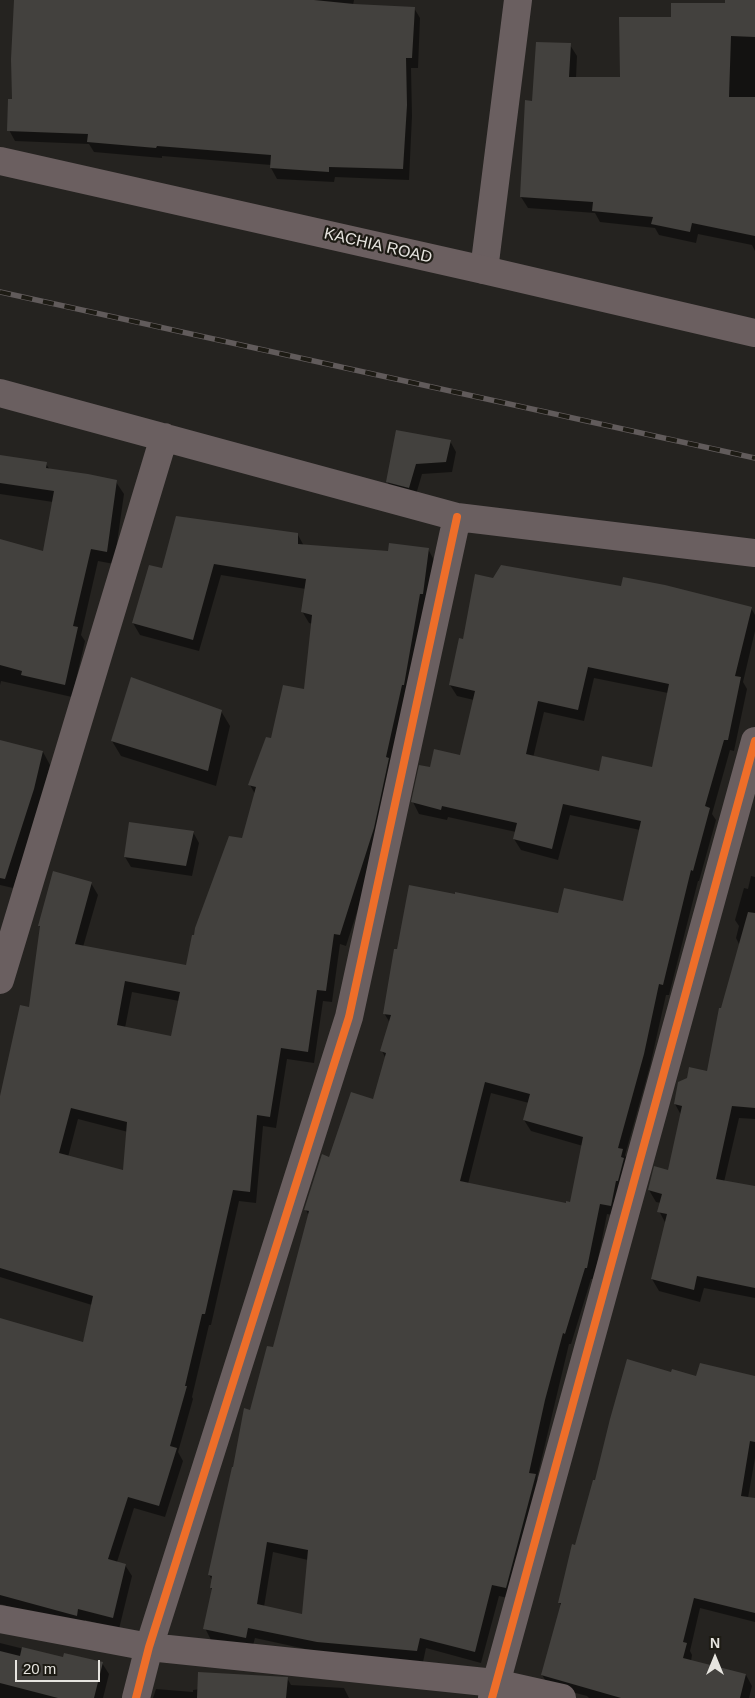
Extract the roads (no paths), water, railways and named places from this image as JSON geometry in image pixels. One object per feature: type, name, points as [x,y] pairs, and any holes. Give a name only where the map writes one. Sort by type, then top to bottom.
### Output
[{"type":"main road","name":"KACHIA ROAD","points":[[0,161],[755,333]]},
{"type":"street","points":[[484,270],[518,0]]},
{"type":"street","points":[[0,393],[457,517],[755,552]]},
{"type":"street","points":[[0,980],[164,437]]},
{"type":"street","points":[[136,1698],[149,1647],[349,1017],[457,517]]},
{"type":"street","points":[[493,1690],[755,741]]},
{"type":"street","points":[[0,1619],[149,1647],[562,1698]]},
{"type":"railway","points":[[0,292],[755,458]]}]
